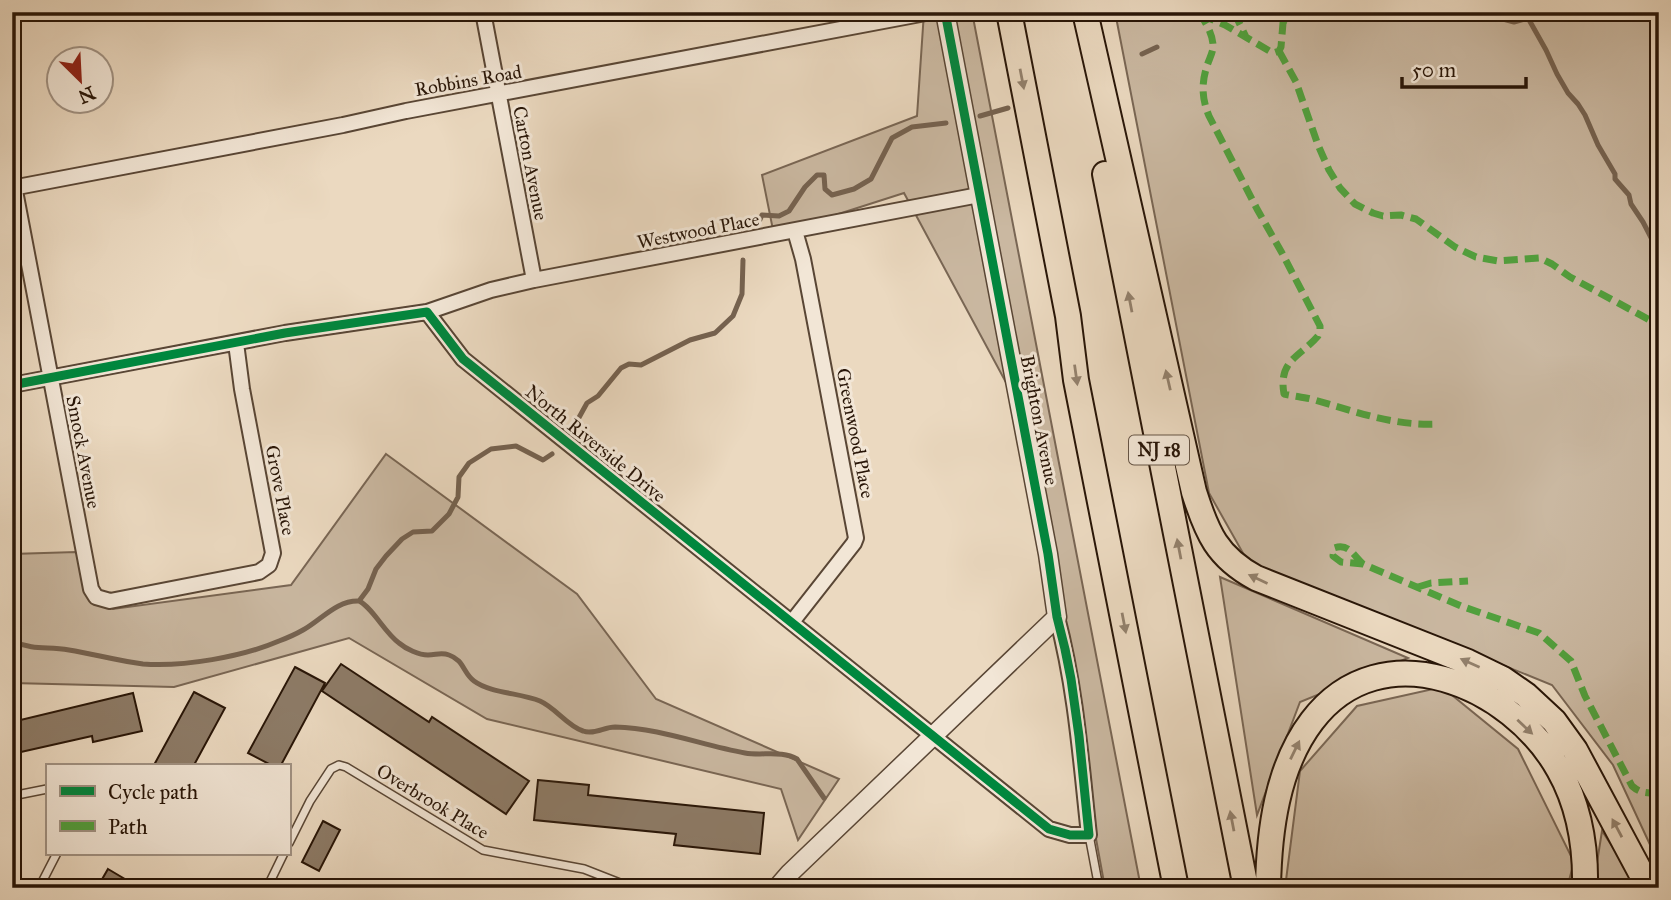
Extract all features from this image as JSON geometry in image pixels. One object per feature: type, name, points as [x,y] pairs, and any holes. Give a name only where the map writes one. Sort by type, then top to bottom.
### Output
[{"type":"highway","points":[[1009,12],[1068,316],[1076,380],[1176,888]]},
{"type":"highway","name":"NJ 18","points":[[1074,12],[1245,888]]},
{"type":"highway","points":[[1085,12],[1194,492],[1204,524],[1213,540],[1230,560],[1256,578],[1468,662],[1503,679],[1526,695],[1553,721],[1576,750],[1649,888]]},
{"type":"highway","points":[[1268,888],[1273,823],[1279,792],[1288,765],[1312,720],[1349,687],[1370,678],[1405,673],[1440,678],[1473,691],[1505,709],[1540,742],[1559,768],[1576,807],[1586,865],[1585,888]]},
{"type":"street","name":"Carton Avenue","points":[[483,12],[534,280]]},
{"type":"street","name":"Robbins Road","points":[[13,184],[342,125],[931,12]]},
{"type":"street","name":"Brighton Avenue","points":[[945,12],[1048,554],[1057,617],[1071,679],[1089,835]]},
{"type":"street","name":"Smock Avenue","points":[[13,184],[90,589],[96,597],[110,601]]},
{"type":"street","name":"Westwood Place","points":[[427,312],[491,290],[534,280],[979,195]]},
{"type":"street","name":"Greenwood Place","points":[[792,622],[855,543],[856,538],[803,258],[795,231]]},
{"type":"street","points":[[12,384],[285,333],[427,312]]},
{"type":"street","name":"North Riverside Drive","points":[[427,312],[463,359],[1049,828],[1070,835],[1089,835]]},
{"type":"street","name":"Grove Place","points":[[110,601],[259,572],[269,565],[273,553],[236,343]]},
{"type":"street","points":[[777,888],[1057,617]]},
{"type":"lane","name":"Overbrook Place","points":[[290,841],[310,801],[331,769],[338,765],[346,767],[483,850],[584,869],[629,888],[646,888]]},
{"type":"lane","points":[[12,796],[46,789]]},
{"type":"lane","points":[[1089,835],[1099,888]]},
{"type":"lane","points":[[39,888],[56,855]]},
{"type":"lane","points":[[267,888],[283,855]]},
{"type":"shaded area","points":[[924,12],[972,12],[1141,888],[1105,888],[1016,401],[904,193],[801,226],[773,230],[762,175],[917,116]]},
{"type":"shaded area","points":[[1115,12],[1659,12],[1659,864],[1613,765],[1552,685],[1248,562],[1209,493]]},
{"type":"shaded area","points":[[386,454],[577,594],[656,699],[839,779],[798,840],[781,789],[487,719],[349,638],[174,687],[12,683],[12,554],[76,552],[113,609],[291,585]]},
{"type":"shaded area","points":[[1220,577],[1408,658],[1300,702],[1257,815]]},
{"type":"shaded area","points":[[1442,687],[1518,749],[1574,862],[1567,888],[1285,888],[1300,771],[1357,706]]},
{"type":"shaded area","points":[[1602,831],[1640,888],[1593,888]]},
{"type":"building","points":[[341,664],[429,722],[432,717],[529,781],[506,814],[322,691]]},
{"type":"building","points":[[295,667],[325,683],[282,764],[269,764],[248,753]]},
{"type":"building","points":[[194,692],[225,708],[195,764],[155,764]]},
{"type":"building","points":[[133,693],[142,731],[93,742],[92,736],[12,754],[12,722]]},
{"type":"building","points":[[538,780],[589,785],[588,795],[764,813],[760,854],[674,845],[676,834],[534,820]]},
{"type":"building","points":[[323,821],[340,830],[319,871],[302,862]]},
{"type":"building","points":[[108,869],[140,888],[97,888]]},
{"type":"waterway","points":[[1477,12],[1514,22],[1528,18],[1568,93],[1585,115],[1615,174],[1615,179],[1629,195],[1631,204],[1659,253]]},
{"type":"waterway","points":[[1142,54],[1157,47]]},
{"type":"waterway","points":[[980,116],[1008,108]]},
{"type":"waterway","points":[[757,226],[762,215],[779,216],[789,211],[805,187],[817,175],[824,175],[825,189],[832,195],[854,189],[871,179],[892,138],[912,127],[946,123]]},
{"type":"waterway","points":[[571,432],[587,403],[598,396],[621,368],[629,364],[641,365],[690,340],[715,333],[733,316],[742,294],[743,260]]},
{"type":"waterway","points":[[12,641],[35,647],[159,665],[212,660],[264,647],[310,626],[336,607],[359,601],[368,589],[376,569],[402,539],[413,532],[432,531],[449,514],[458,497],[459,477],[469,463],[491,449],[516,446],[543,460],[552,454]]},
{"type":"waterway","points":[[359,601],[405,647],[421,654],[454,657],[474,681],[540,701],[577,729],[591,732],[611,727],[632,728],[745,753],[791,756],[797,759],[824,798]]},
{"type":"marked path","points":[[1199,12],[1210,31],[1213,44],[1203,85],[1209,116],[1320,326],[1318,336],[1287,366],[1283,383],[1284,394],[1404,423],[1437,424]]},
{"type":"marked path","points":[[1234,12],[1246,37]]},
{"type":"marked path","points":[[1201,15],[1225,25],[1273,53],[1281,47],[1283,23],[1289,12]]},
{"type":"marked path","points":[[1279,51],[1296,82],[1329,170],[1340,188],[1355,204],[1383,216],[1401,215],[1416,219],[1455,247],[1476,257],[1498,261],[1540,258],[1659,325]]},
{"type":"marked path","points":[[1363,564],[1347,548],[1334,548],[1333,556],[1341,562],[1363,564],[1461,606],[1539,633],[1571,661],[1585,696],[1632,786],[1644,792],[1659,792]]},
{"type":"marked path","points":[[1418,587],[1431,583],[1468,581]]},
{"type":"cycle path","points":[[12,385],[285,333],[427,312],[463,359],[1049,829],[1070,835],[1089,835],[1071,679],[1057,617],[1048,554],[945,12]]}]
